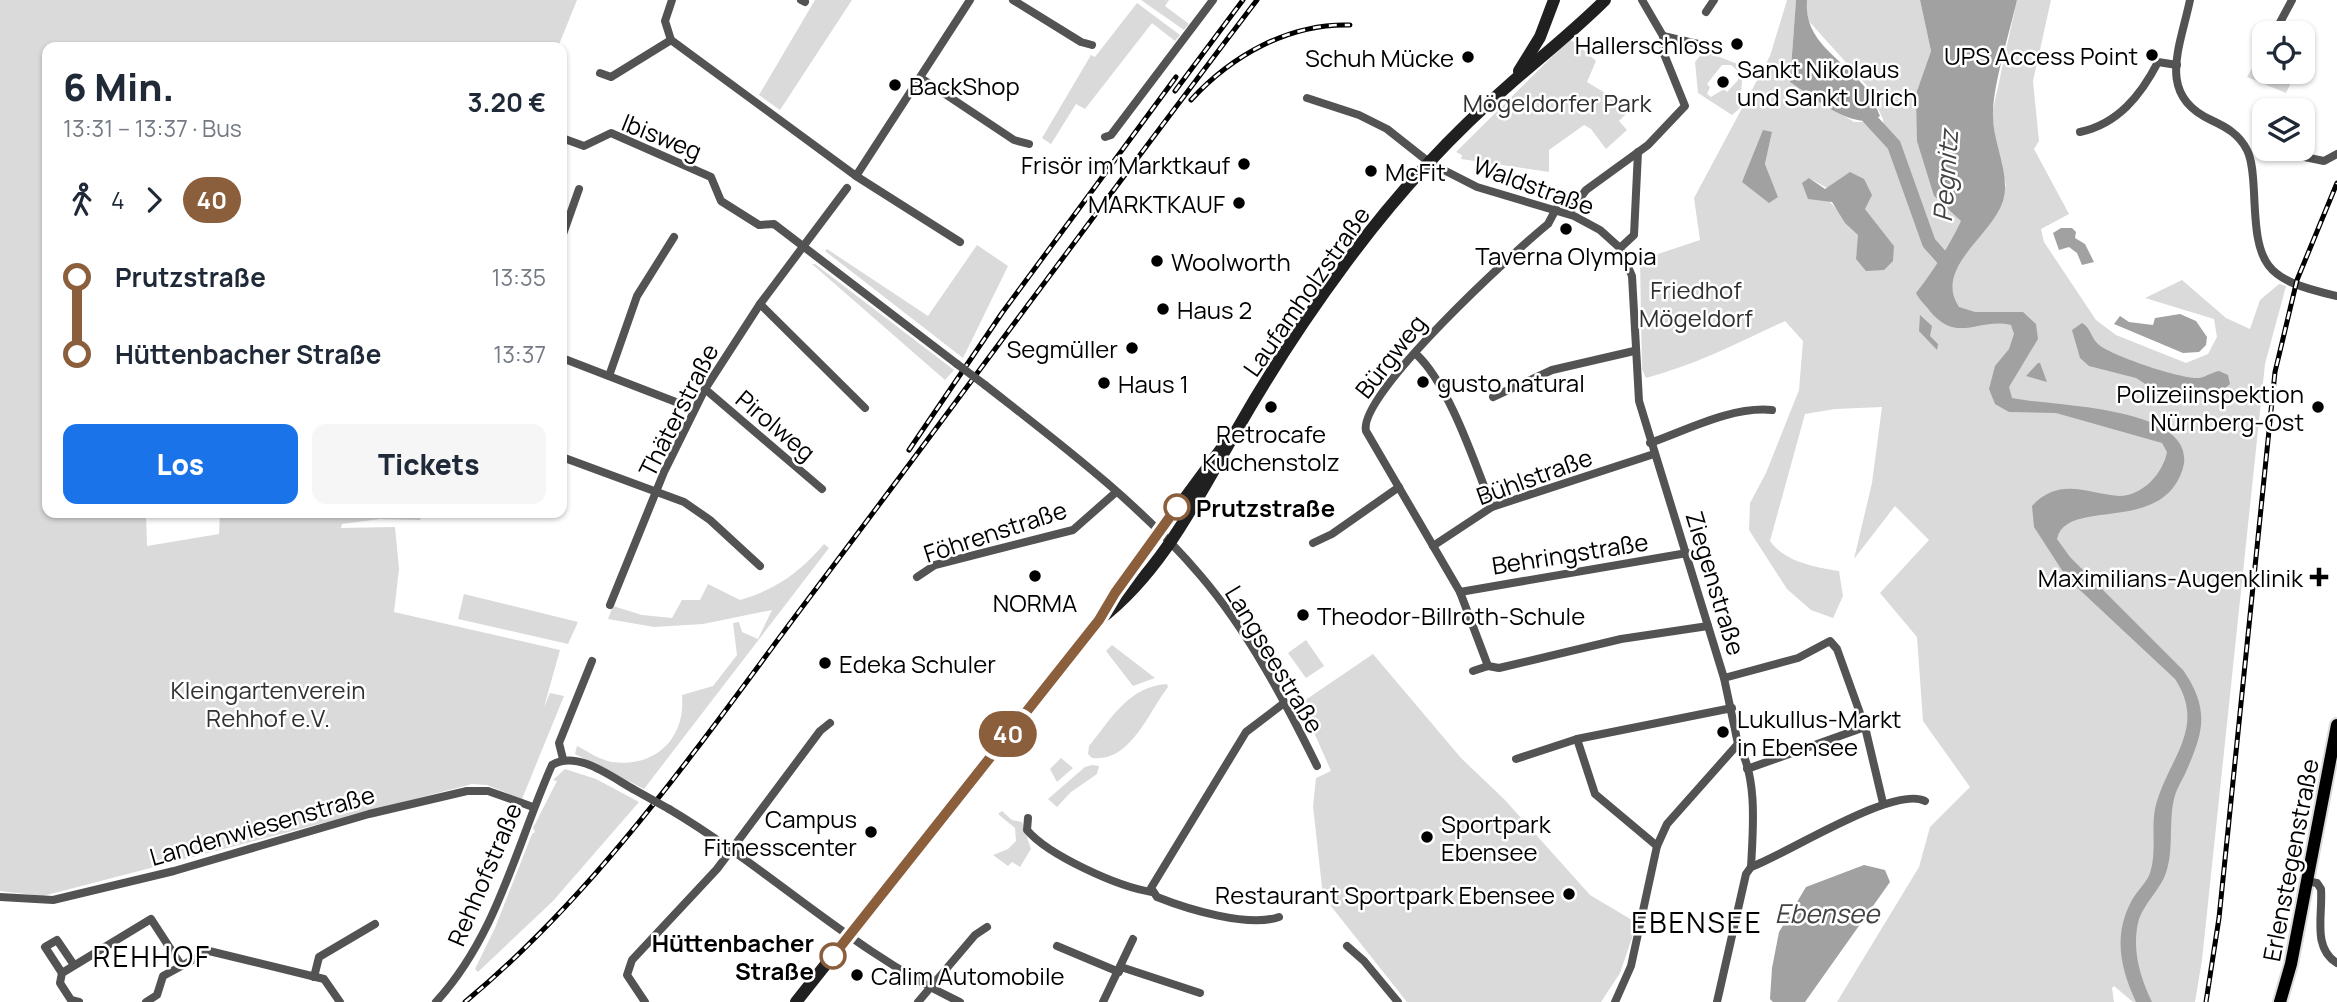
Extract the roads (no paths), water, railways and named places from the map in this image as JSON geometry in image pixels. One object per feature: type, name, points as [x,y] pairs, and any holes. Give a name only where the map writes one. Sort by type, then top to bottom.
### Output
[{"type":"main road","points":[[1508,85],[1536,45],[1554,0]]},
{"type":"main road","name":"Laufamholzstraße","points":[[1099,620],[1123,602],[1169,542],[1220,464],[1234,435],[1344,265],[1430,163],[1508,85],[1605,0]]},
{"type":"main road","points":[[1548,19],[1559,30],[1570,33]]},
{"type":"main road","name":"Laufamholzstraße","points":[[796,1002],[1099,620],[1115,593],[1213,457],[1234,435]]},
{"type":"main road","name":"Erlenstegenstraße","points":[[2280,1002],[2335,766],[2337,725]]},
{"type":"main road","name":"Erlenstegenstraße","points":[[2288,1002],[2309,881]]},
{"type":"street","points":[[671,0],[666,21],[671,40],[856,176],[960,242]]},
{"type":"street","points":[[856,176],[970,0]]},
{"type":"street","points":[[1013,0],[1081,42],[1092,45]]},
{"type":"street","points":[[1105,137],[1111,135],[1213,0]]},
{"type":"street","points":[[1569,213],[1586,190],[1638,152],[1685,106],[1664,41],[1642,0]]},
{"type":"street","points":[[1706,12],[1714,0]]},
{"type":"street","points":[[2190,0],[2177,65],[2178,92],[2187,107],[2231,131],[2246,149],[2262,259],[2273,274],[2337,296]]},
{"type":"street","points":[[2281,21],[2292,0]]},
{"type":"street","points":[[600,72],[611,77],[671,40]]},
{"type":"street","points":[[1664,41],[1698,44]]},
{"type":"street","points":[[2080,132],[2102,125],[2132,103],[2158,62],[2177,65]]},
{"type":"street","points":[[921,78],[1014,140],[1029,144]]},
{"type":"street","name":"Waldstraße","points":[[1307,98],[1359,115],[1387,129],[1430,163],[1486,190],[1569,213],[1600,230],[1620,248]]},
{"type":"street","name":"Ibisweg","points":[[567,140],[584,146],[611,133],[671,158],[711,177],[721,201],[759,225],[774,224],[806,246]]},
{"type":"street","points":[[2246,149],[2252,149]]},
{"type":"street","points":[[1620,248],[1634,235],[1638,152]]},
{"type":"street","points":[[2315,159],[2324,161],[2337,154]]},
{"type":"street","name":"Thäterstraße","points":[[610,605],[656,491],[705,389],[760,304],[847,188]]},
{"type":"street","points":[[567,223],[579,189]]},
{"type":"street","name":"Bürgweg","points":[[1488,666],[1460,592],[1365,424],[1377,401],[1440,323],[1548,224],[1556,209]]},
{"type":"street","points":[[609,376],[637,296],[674,237]]},
{"type":"street","points":[[806,246],[1054,439],[1169,542]]},
{"type":"street","name":"Ziegenstraße","points":[[1620,248],[1630,267],[1639,401],[1709,626],[1732,708],[1738,744],[1745,756],[1747,769],[1752,813],[1751,867],[1746,874],[1717,1002]]},
{"type":"street","points":[[760,304],[865,408]]},
{"type":"street","points":[[1493,397],[1552,370],[1634,351]]},
{"type":"street","points":[[1416,354],[1427,363],[1458,423],[1492,507]]},
{"type":"street","points":[[567,360],[694,409]]},
{"type":"street","name":"Pirolweg","points":[[705,389],[822,489]]},
{"type":"street","points":[[1650,443],[1741,413],[1757,409],[1772,410]]},
{"type":"street","name":"Bühlstraße","points":[[1433,546],[1492,507],[1654,454]]},
{"type":"street","points":[[567,459],[656,491],[694,508],[760,566]]},
{"type":"street","points":[[1313,543],[1332,534],[1399,487]]},
{"type":"street","name":"Föhrenstraße","points":[[917,577],[935,565],[1073,530],[1115,493]]},
{"type":"street","name":"Langseestraße","points":[[1169,542],[1202,577],[1234,619],[1284,703],[1317,766]]},
{"type":"street","name":"Behringstraße","points":[[1460,592],[1687,553]]},
{"type":"street","points":[[1474,671],[1488,666],[1499,668],[1589,645],[1709,626]]},
{"type":"street","points":[[1724,678],[1798,658],[1830,641],[1837,649],[1865,727],[1883,803]]},
{"type":"street","points":[[592,661],[559,743],[563,759],[578,761],[669,809],[732,850],[847,937],[930,988],[960,1002]]},
{"type":"street","points":[[1152,892],[1174,846],[1246,732],[1284,703]]},
{"type":"street","points":[[1516,759],[1577,739],[1732,708]]},
{"type":"street","points":[[645,1002],[628,975],[632,960],[732,850],[820,731],[830,723]]},
{"type":"street","points":[[1747,769],[1865,727]]},
{"type":"street","points":[[1577,739],[1595,793],[1657,846]]},
{"type":"street","points":[[1615,1002],[1631,966],[1657,846],[1667,824],[1738,744]]},
{"type":"street","name":"Rehhofstraße","points":[[436,1002],[456,980],[479,943],[552,765],[563,759]]},
{"type":"street","name":"Landenwiesenstraße","points":[[0,897],[53,900],[174,871],[369,814],[467,791],[488,791],[533,807]]},
{"type":"street","points":[[1751,867],[1771,860],[1883,803],[1922,799],[1925,801]]},
{"type":"street","points":[[1028,818],[1027,830],[1034,838],[1108,880],[1152,892],[1165,901],[1212,914],[1263,920],[1279,917]]},
{"type":"street","points":[[2309,881],[2321,891],[2321,946],[2326,955],[2337,963]]},
{"type":"street","points":[[62,973],[151,919],[181,965]]},
{"type":"street","points":[[314,977],[319,957],[375,924]]},
{"type":"street","points":[[918,1002],[975,935],[987,927]]},
{"type":"street","points":[[1104,1002],[1133,939]]},
{"type":"street","points":[[74,965],[57,940],[45,947],[62,973],[60,983],[71,1000],[79,1002]]},
{"type":"street","points":[[1057,946],[1120,969],[1200,993]]},
{"type":"street","points":[[1347,946],[1364,961],[1398,1002]]},
{"type":"street","points":[[146,1002],[157,995],[163,976],[209,951],[324,979],[337,1001]]},
{"type":"water","points":[[1796,0],[1807,0],[1807,14],[1817,38],[1865,87],[1880,116],[1870,120],[1847,117],[1790,82]]},
{"type":"water","name":"Pegnitz","points":[[1920,0],[2017,0],[1993,104],[1994,127],[2005,181],[2003,201],[1988,227],[1967,252],[1953,279],[1953,293],[1959,307],[1975,312],[2023,312],[2036,324],[2038,339],[2009,387],[2012,398],[2087,407],[2148,421],[2170,433],[2183,449],[2182,471],[2171,491],[2154,503],[2135,510],[2077,520],[2064,527],[2057,539],[2070,557],[2183,670],[2192,684],[2201,709],[2200,733],[2174,799],[2167,868],[2164,878],[2141,914],[2137,930],[2138,962],[2152,1002],[2136,1002],[2123,964],[2122,926],[2132,900],[2150,873],[2155,809],[2186,729],[2184,697],[2175,679],[2067,578],[2034,527],[2032,506],[2043,497],[2064,489],[2119,496],[2136,492],[2144,488],[2156,475],[2167,452],[2162,443],[2056,413],[2009,412],[1995,404],[1989,389],[1995,366],[2009,349],[2014,334],[2011,325],[1999,323],[1968,328],[1949,326],[1939,320],[1916,293],[1941,258],[1961,221],[1934,196],[1917,141],[1916,94],[1931,51]]},
{"type":"water","points":[[1763,130],[1772,132],[1765,164],[1778,197],[1769,203],[1742,182]]},
{"type":"water","points":[[1850,172],[1864,179],[1872,195],[1865,209],[1894,246],[1893,261],[1884,270],[1866,271],[1856,259],[1858,235],[1845,223],[1832,202],[1808,199],[1802,183],[1809,178],[1825,189]]},
{"type":"water","points":[[2061,228],[2072,228],[2076,232],[2075,238],[2085,244],[2094,262],[2082,265],[2077,253],[2069,247],[2059,250],[2053,233]]},
{"type":"water","points":[[2180,314],[2196,321],[2207,337],[2206,345],[2199,352],[2183,353],[2114,324],[2120,316],[2129,322],[2153,325],[2155,318]]},
{"type":"water","points":[[1920,315],[1932,326],[1930,336],[1938,344],[1937,350],[1919,331]]},
{"type":"water","points":[[2082,323],[2098,344],[2116,354],[2191,378],[2219,371],[2228,375],[2230,384],[2222,391],[2173,394],[2136,378],[2089,366],[2080,358],[2072,330]]},
{"type":"water","points":[[2040,363],[2047,382],[2026,376]]},
{"type":"water","name":"Ebensee","points":[[1864,865],[1885,870],[1890,882],[1805,1002],[1773,1002],[1770,999],[1772,968],[1779,932],[1806,887]]},
{"type":"waterway","name":"Pegnitz","points":[[1860,108],[1894,145],[1929,243],[1946,262]]},
{"type":"tram line","points":[[2282,1002],[2291,973],[2337,734]]},
{"type":"railway","points":[[1175,91],[1243,0]]},
{"type":"railway","points":[[465,1002],[560,912],[605,863],[688,761],[1257,0]]},
{"type":"railway","points":[[1191,100],[1224,69],[1263,45],[1305,30],[1350,25]]},
{"type":"railway","points":[[909,450],[1002,313],[1176,77]]},
{"type":"railway","points":[[2206,1002],[2219,918],[2275,372],[2297,280],[2337,183]]},
{"type":"place","name":"Hallerschloss","points":[[1737,44]]},
{"type":"place","name":"UPS Access Point","points":[[2152,55]]},
{"type":"place","name":"Schuh Mücke","points":[[1468,57]]},
{"type":"place","name":"Sankt Nikolaus und Sankt Ulrich","points":[[1723,82]]},
{"type":"place","name":"BackShop","points":[[895,85]]},
{"type":"place","name":"Frisör im Marktkauf","points":[[1244,164]]},
{"type":"place","name":"McFit","points":[[1371,171]]},
{"type":"place","name":"MARKTKAUF","points":[[1239,203]]},
{"type":"place","name":"Taverna Olympia","points":[[1566,229]]},
{"type":"place","name":"Woolworth","points":[[1157,261]]},
{"type":"place","name":"Haus 2","points":[[1163,309]]},
{"type":"place","name":"Segmüller","points":[[1132,348]]},
{"type":"place","name":"gusto natural","points":[[1423,382]]},
{"type":"place","name":"Haus 1","points":[[1104,383]]},
{"type":"place","name":"Retrocafe Kuchenstolz","points":[[1271,407]]},
{"type":"place","name":"Polizeiinspektion Nürnberg-Ost","points":[[2318,407]]},
{"type":"place","name":"Prutzstraße","points":[[1177,507]]},
{"type":"place","name":"NORMA","points":[[1035,576]]},
{"type":"place","name":"Maximilians-Augenklinik","points":[[2319,577]]},
{"type":"place","name":"Theodor-Billroth-Schule","points":[[1303,615]]},
{"type":"place","name":"Edeka Schuler","points":[[825,663]]},
{"type":"place","name":"Lukullus-Markt in Ebensee","points":[[1723,732]]},
{"type":"place","name":"Campus Fitnesscenter","points":[[871,832]]},
{"type":"place","name":"Sportpark Ebensee","points":[[1427,837]]},
{"type":"place","name":"Restaurant Sportpark Ebensee","points":[[1569,894]]},
{"type":"place","name":"Hüttenbacher Straße","points":[[833,956]]},
{"type":"place","name":"Calim Automobile","points":[[857,975]]},
{"type":"district","name":"EBENSEE","points":[[1697,922]]},
{"type":"district","name":"REHHOF","points":[[152,956]]},
{"type":"park label","name":"Mögeldorfer Park","points":[[1557,102]]},
{"type":"park label","name":"Friedhof Mögeldorf","points":[[1696,303]]},
{"type":"park label","name":"Kleingartenverein Rehhof e.V.","points":[[268,703]]}]
